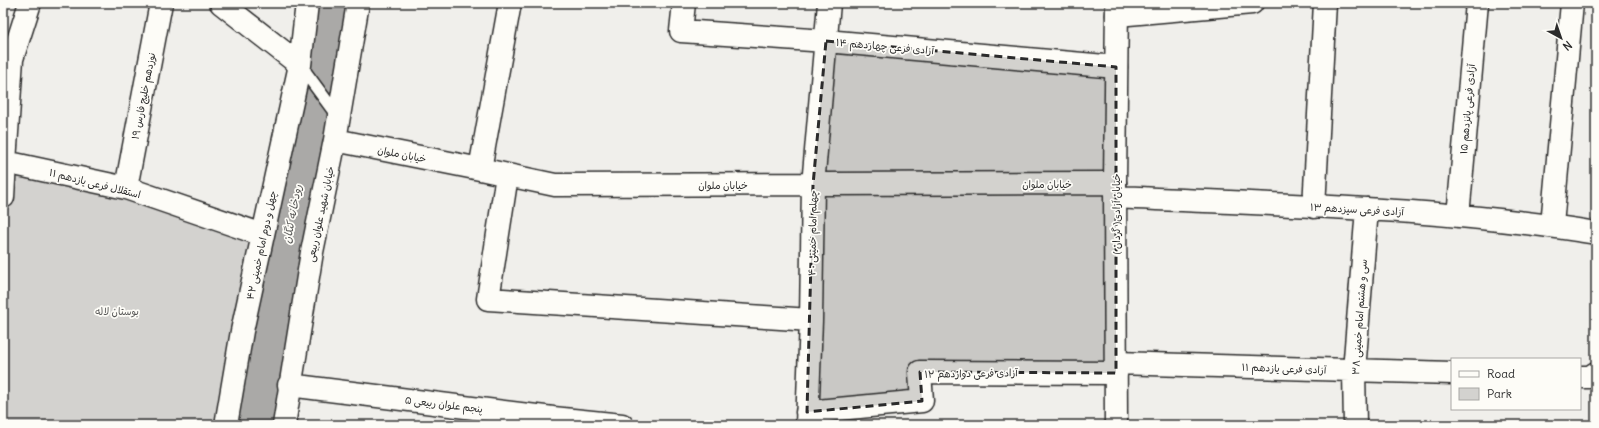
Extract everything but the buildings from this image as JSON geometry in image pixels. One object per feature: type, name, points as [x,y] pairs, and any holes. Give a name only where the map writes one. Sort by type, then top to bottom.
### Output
[{"type":"street","points":[[3,197],[12,59],[30,3]]},
{"type":"street","name":"نوزدهم خلیج فارس ۱۹","points":[[126,188],[161,3]]},
{"type":"street","points":[[221,3],[300,65]]},
{"type":"street","name":"چهل و دوم امام خمینی ۴۲","points":[[226,425],[242,331],[300,65],[307,3]]},
{"type":"street","name":"خیابان شهید علوان ربیعی","points":[[284,425],[312,252],[335,140],[358,3]]},
{"type":"street","points":[[480,168],[510,3]]},
{"type":"street","name":"آزادی فرعی چهاردهم ۱۴","points":[[684,3],[681,31],[826,41],[1116,68]]},
{"type":"street","name":"چهلم امام خمینی ۴۰","points":[[807,419],[811,320],[813,185],[829,3]]},
{"type":"street","points":[[1117,9],[1252,3]]},
{"type":"street","points":[[1314,207],[1325,3]]},
{"type":"street","name":"آزادی فرعی پانزدهم ۱۵","points":[[1458,216],[1477,3]]},
{"type":"street","points":[[1552,225],[1572,3]]},
{"type":"street","name":"خیابان آزادی( گردان )","points":[[1116,425],[1117,9]]},
{"type":"street","name":"خیابان ملوان","points":[[335,140],[480,168],[555,185],[813,185],[1116,190]]},
{"type":"street","name":"استقلال فرعی یازدهم ۱۱","points":[[5,162],[126,188],[263,235]]},
{"type":"street","points":[[506,175],[488,299],[811,320]]},
{"type":"street","name":"آزادی فرعی سیزدهم ۱۳","points":[[1116,190],[1314,207],[1367,209],[1458,216],[1552,225],[1596,233]]},
{"type":"street","name":"سی و هشتم امام خمینی ۳۸","points":[[1355,425],[1354,371],[1367,209]]},
{"type":"street","name":"آزادی فرعی یازدهم ۱۱","points":[[1116,368],[1451,373]]},
{"type":"street","name":"آزادی فرعی دوازدهم ۱۲","points":[[807,419],[922,402],[920,372],[1116,368]]},
{"type":"street","points":[[1581,377],[1590,377],[1596,373]]},
{"type":"street","name":"پنجم علوان ربیعی ۵","points":[[290,385],[553,418],[622,425]]},
{"type":"lane","points":[[300,65],[339,118]]},
{"type":"highlighted area","points":[[826,41],[1116,67],[1116,373],[920,372],[922,401],[807,412],[813,185]]},
{"type":"green space","name":"بوستان لاله","points":[[5,162],[263,235],[228,425],[3,425],[3,187]]},
{"type":"waterway","name":"رودخانه کنگان","points":[[255,425],[260,377],[332,3]]}]
